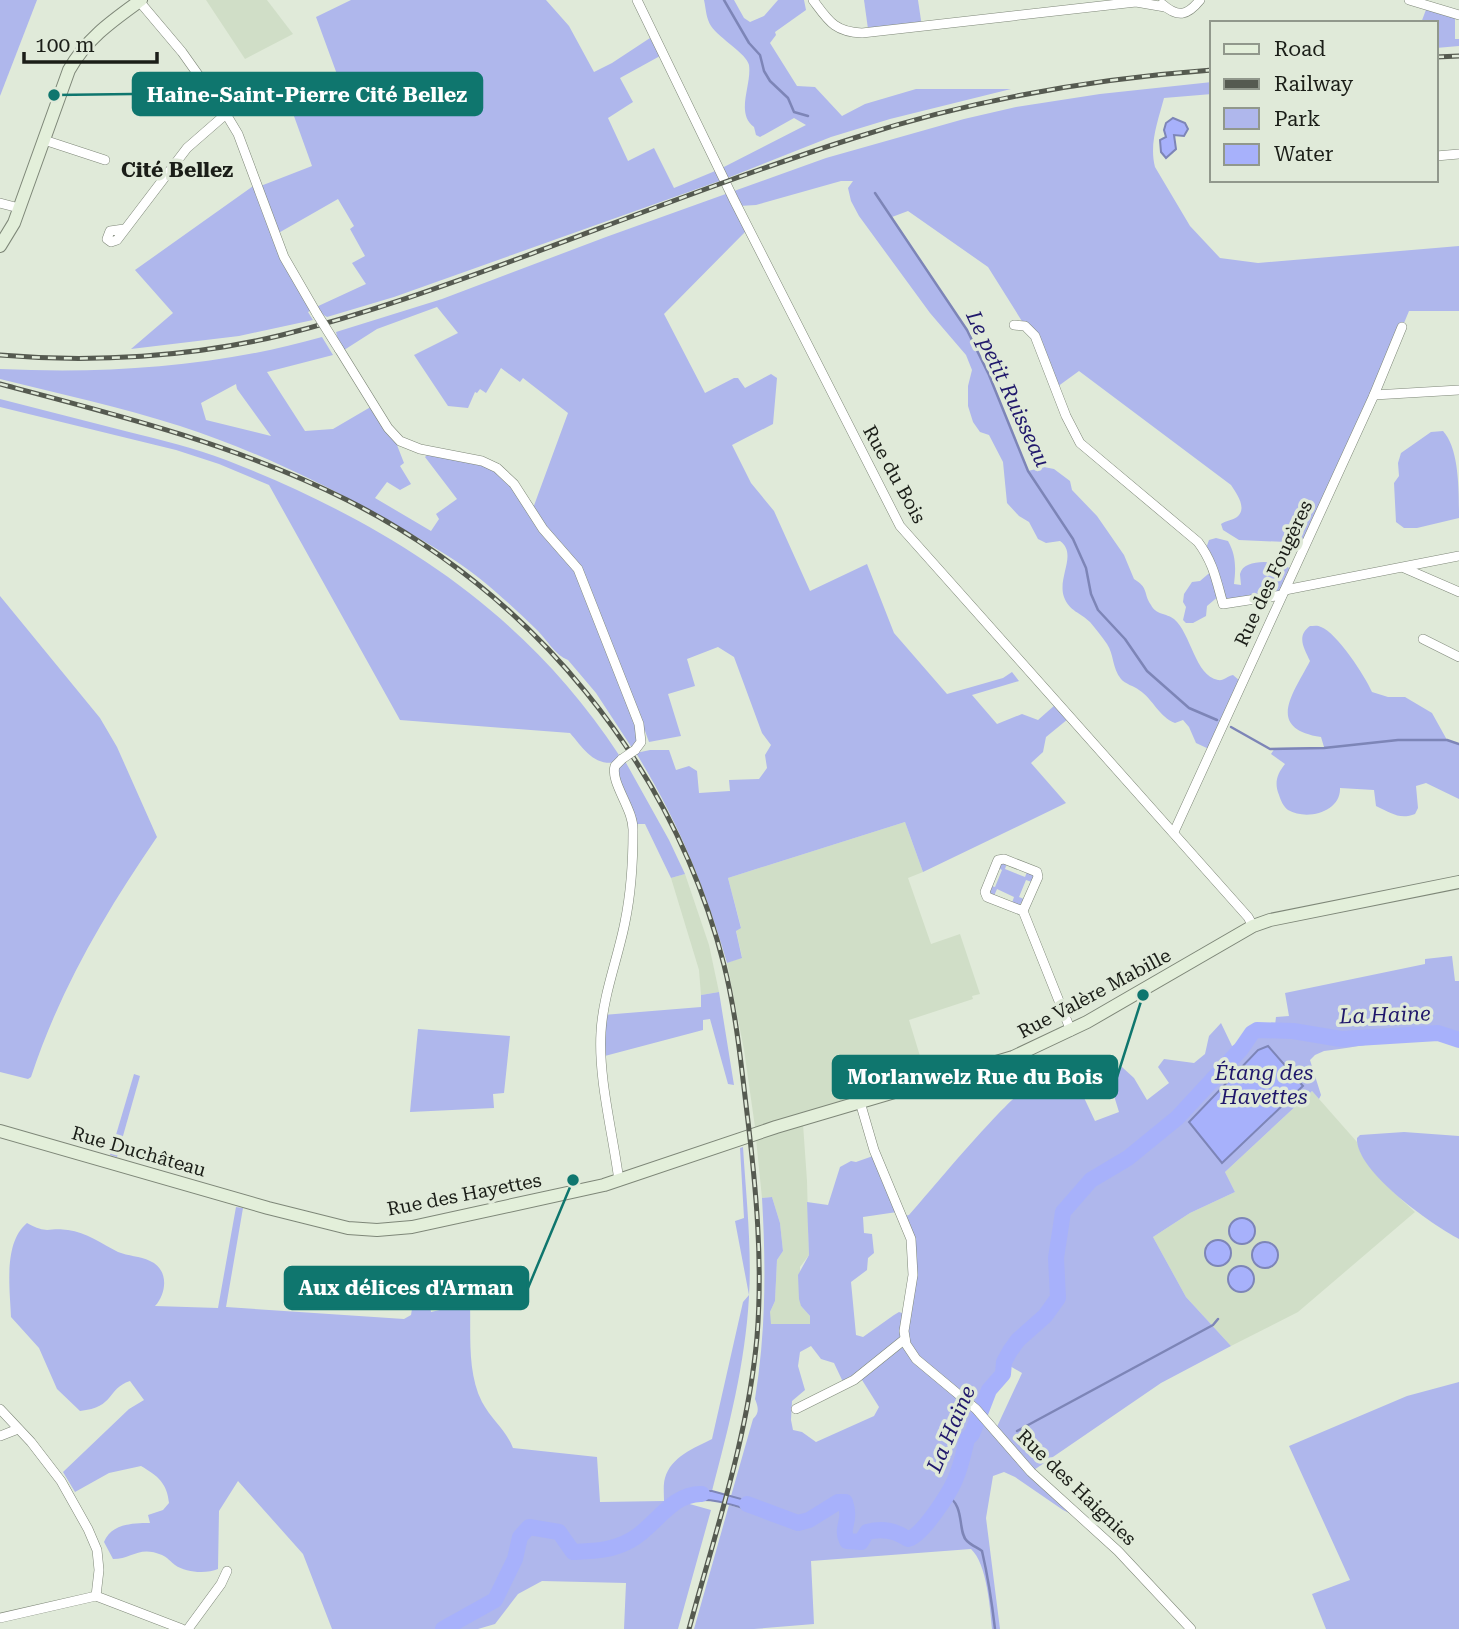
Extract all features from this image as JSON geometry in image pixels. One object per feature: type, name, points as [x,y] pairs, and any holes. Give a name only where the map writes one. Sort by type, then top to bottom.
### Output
[{"type":"street","name":"Rue du Bois","points":[[638,0],[734,200],[900,526],[1174,832],[1253,926]]},
{"type":"street","points":[[813,0],[832,25],[838,29],[862,33],[1136,2],[1161,4]]},
{"type":"street","points":[[1150,0],[1175,14],[1184,14],[1200,0]]},
{"type":"street","points":[[1409,0],[1459,15]]},
{"type":"street","points":[[0,246],[14,223],[69,70],[82,49],[96,34],[137,1],[182,52],[238,134],[289,267],[388,428],[400,441],[419,449],[482,461],[497,468],[514,484],[548,535],[576,564],[639,724],[641,742],[615,766],[614,774],[630,810],[634,832],[627,912],[602,1020],[601,1042],[602,1067],[619,1181]]},
{"type":"street","points":[[124,229],[187,148],[226,114]]},
{"type":"street","points":[[44,140],[105,160]]},
{"type":"street","points":[[1438,156],[1459,154]]},
{"type":"street","points":[[0,203],[19,208]]},
{"type":"street","points":[[1014,325],[1026,326],[1035,337],[1080,443],[1198,541],[1211,560],[1223,604],[1459,556]]},
{"type":"street","name":"Rue des Fougères","points":[[1174,832],[1374,395],[1402,327]]},
{"type":"street","points":[[1374,395],[1459,390]]},
{"type":"street","points":[[1402,567],[1459,592]]},
{"type":"street","points":[[1423,639],[1459,657]]},
{"type":"street","points":[[1023,912],[987,897],[985,892],[998,860],[1003,859],[1037,872],[1038,877],[1023,912],[1070,1031]]},
{"type":"street","name":"Rue Valère Mabille","points":[[745,1137],[1013,1057],[1070,1031],[1253,926],[1270,920],[1459,882]]},
{"type":"street","points":[[796,1409],[854,1380],[905,1339],[913,1275],[911,1239],[874,1150],[860,1102]]},
{"type":"street","name":"Rue Duchâteau","points":[[0,1131],[268,1208]]},
{"type":"street","name":"Rue des Hayettes","points":[[268,1208],[348,1228],[392,1229],[431,1224],[619,1181],[745,1137]]},
{"type":"street","name":"Rue des Haignies","points":[[905,1339],[916,1359],[976,1409],[1031,1472],[1118,1551],[1191,1629]]},
{"type":"street","points":[[0,1409],[31,1442],[61,1481],[88,1529],[97,1550],[99,1570],[96,1597]]},
{"type":"street","points":[[0,1436],[18,1429]]},
{"type":"street","points":[[188,1629],[221,1584],[227,1571]]},
{"type":"street","points":[[1,1617],[96,1597],[182,1629]]},
{"type":"shaded area","points":[[206,0],[267,0],[293,34],[245,59]]},
{"type":"shaded area","points":[[905,822],[923,872],[908,878],[931,944],[960,934],[980,994],[972,996],[973,999],[909,1020],[927,1079],[756,1134],[744,1050],[727,963],[742,957],[736,930],[741,927],[728,878]]},
{"type":"shaded area","points":[[685,874],[709,945],[719,992],[701,995],[699,970],[671,878]]},
{"type":"shaded area","points":[[1312,1091],[1357,1142],[1361,1154],[1391,1190],[1415,1212],[1298,1312],[1231,1346],[1186,1297],[1153,1237],[1190,1213],[1235,1192],[1225,1172]]},
{"type":"shaded area","points":[[803,1124],[809,1255],[800,1267],[801,1306],[810,1316],[810,1324],[770,1324],[770,1312],[775,1301],[777,1260],[783,1251],[780,1223],[772,1197],[762,1198],[756,1139]]},
{"type":"green space","points":[[0,0],[37,0],[0,96]]},
{"type":"green space","points":[[351,0],[546,0],[569,26],[594,72],[650,38],[660,56],[620,78],[633,102],[608,118],[628,161],[654,148],[674,188],[720,169],[806,125],[794,118],[760,137],[756,135],[754,127],[748,121],[745,107],[749,65],[711,26],[704,0],[734,0],[744,18],[750,22],[764,16],[778,0],[804,0],[806,10],[775,32],[776,35],[770,43],[797,86],[815,87],[842,116],[865,104],[916,89],[1011,89],[890,119],[831,137],[725,179],[394,297],[327,317],[313,309],[308,312],[313,320],[239,336],[131,349],[173,313],[135,270],[256,184],[258,187],[312,166],[286,94],[338,77],[316,17]],"holes":[[[338,199],[354,226],[350,229],[365,256],[352,263],[366,284],[314,308],[275,235]]]},
{"type":"green space","points":[[864,0],[918,0],[922,27],[868,29]]},
{"type":"green space","points":[[1427,7],[1455,14],[1455,39],[1459,39],[1459,46],[1438,48],[1438,21],[1422,21]]},
{"type":"green space","points":[[1210,82],[1210,94],[1164,98],[1155,132],[1153,158],[1155,167],[1190,226],[1220,258],[1258,263],[1459,246],[1459,311],[1409,311],[1374,395],[1299,551],[1296,551],[1287,542],[1239,540],[1223,530],[1221,524],[1237,517],[1241,509],[1240,501],[1231,485],[1079,371],[1057,387],[1025,326],[988,267],[908,211],[892,217],[967,330],[989,375],[1028,471],[1044,467],[1054,469],[1070,481],[1072,490],[1097,516],[1124,555],[1134,579],[1144,588],[1153,608],[1180,625],[1204,671],[1218,680],[1233,675],[1240,681],[1211,750],[1196,743],[1183,720],[1175,723],[1169,720],[1144,694],[1121,679],[1107,644],[1090,622],[1066,602],[1063,589],[1067,559],[1065,546],[1060,541],[1046,543],[1038,539],[1029,522],[1007,503],[1003,462],[989,435],[980,432],[973,422],[968,406],[968,386],[972,370],[966,355],[930,313],[859,216],[848,188],[853,181],[841,181],[756,205],[739,206],[746,231],[664,314],[705,393],[734,378],[738,378],[745,388],[771,374],[777,378],[773,424],[732,445],[751,483],[774,511],[810,591],[867,564],[894,633],[947,694],[1003,678],[1012,672],[1019,681],[972,695],[997,724],[1022,714],[1038,720],[1055,705],[1068,719],[1046,737],[1043,752],[1031,763],[1066,803],[923,872],[905,822],[728,878],[741,928],[736,931],[742,958],[727,963],[710,908],[689,855],[665,803],[636,753],[669,750],[676,770],[689,766],[697,771],[699,793],[730,791],[729,780],[759,779],[767,768],[765,755],[771,745],[762,733],[734,657],[718,647],[687,659],[695,686],[668,694],[681,736],[649,742],[645,731],[639,725],[639,739],[632,748],[596,693],[568,660],[555,651],[538,631],[483,581],[416,536],[318,483],[215,438],[135,413],[0,379],[0,369],[81,370],[162,366],[243,355],[322,337],[333,355],[267,372],[305,431],[333,429],[374,405],[400,441],[397,445],[404,463],[400,466],[411,484],[400,490],[387,482],[375,498],[431,531],[439,519],[436,514],[457,499],[425,457],[427,455],[490,464],[532,511],[568,413],[523,378],[520,382],[501,368],[486,393],[480,389],[475,392],[468,408],[448,406],[414,355],[458,333],[437,307],[377,329],[341,352],[336,332],[442,299],[826,158],[1016,107],[1100,94]],"holes":[[[236,384],[271,436],[206,420],[201,403]]]},
{"type":"green space","points":[[0,399],[166,441],[214,456],[285,484],[395,542],[447,576],[495,614],[540,656],[581,703],[619,755],[618,762],[602,762],[596,759],[585,751],[570,733],[400,720],[269,485],[176,450],[0,407]]},
{"type":"green space","points":[[1443,431],[1455,458],[1459,518],[1417,528],[1404,528],[1396,522],[1394,483],[1399,476],[1398,463],[1401,453],[1431,432]]},
{"type":"green space","points":[[1216,538],[1228,541],[1233,551],[1234,584],[1241,585],[1240,574],[1243,569],[1255,563],[1272,563],[1291,569],[1282,595],[1232,603],[1220,595],[1207,606],[1206,616],[1193,623],[1186,623],[1183,620],[1186,607],[1183,602],[1184,594],[1192,582],[1200,581],[1214,569],[1205,551],[1209,540]]},
{"type":"green space","points":[[0,596],[100,718],[117,747],[157,837],[85,952],[28,1079],[0,1072]]},
{"type":"green space","points":[[1310,626],[1320,626],[1335,637],[1372,692],[1388,697],[1405,697],[1432,713],[1447,740],[1459,744],[1459,799],[1426,783],[1416,786],[1418,808],[1415,814],[1410,816],[1396,815],[1376,806],[1374,790],[1340,788],[1335,803],[1322,812],[1313,814],[1296,813],[1285,807],[1277,791],[1277,783],[1278,775],[1285,764],[1271,754],[1275,748],[1324,747],[1321,737],[1304,733],[1293,726],[1288,718],[1291,697],[1310,661],[1302,638]]},
{"type":"green space","points":[[625,761],[685,874],[671,878],[645,824],[633,824],[618,769]]},
{"type":"green space","points":[[999,863],[1007,863],[1005,869],[1025,877],[1027,872],[1035,876],[1032,882],[1026,880],[1019,897],[1024,899],[1019,906],[1012,903],[1014,897],[997,889],[994,896],[989,893],[991,886],[995,887],[1002,870],[997,867]]},
{"type":"green space","points":[[1452,956],[1455,981],[1459,981],[1459,1043],[1410,1039],[1324,1051],[1315,1055],[1310,1060],[1321,1095],[1319,1099],[1312,1091],[1225,1172],[1235,1192],[1190,1213],[1153,1237],[1186,1297],[1231,1346],[1161,1383],[1031,1472],[995,1431],[1022,1373],[1003,1362],[1002,1372],[987,1390],[980,1409],[906,1344],[911,1293],[905,1216],[909,1215],[972,1142],[1025,1088],[1036,1082],[1051,1098],[1064,1089],[1079,1087],[1095,1121],[1119,1112],[1107,1073],[1122,1067],[1134,1078],[1147,1100],[1169,1083],[1158,1067],[1164,1059],[1194,1063],[1205,1054],[1209,1036],[1221,1023],[1232,1046],[1255,1036],[1274,1034],[1276,1017],[1289,1016],[1285,993],[1425,964],[1425,959]]},
{"type":"green space","points":[[719,992],[734,1085],[728,1084],[710,1019],[703,1020],[703,1030],[601,1057],[603,1015],[701,1007],[701,995]]},
{"type":"green space","points":[[418,1029],[510,1036],[504,1093],[493,1094],[494,1108],[410,1112]]},
{"type":"green space","points":[[134,1074],[140,1076],[117,1157],[110,1155]]},
{"type":"green space","points":[[1404,1132],[1459,1136],[1459,1239],[1397,1196],[1368,1166],[1360,1151],[1357,1138],[1360,1135]]},
{"type":"green space","points":[[743,1147],[750,1259],[749,1297],[744,1347],[712,1491],[692,1491],[682,1495],[686,1503],[711,1510],[678,1629],[624,1629],[626,1583],[542,1581],[518,1594],[495,1624],[478,1629],[332,1629],[303,1554],[238,1481],[219,1511],[218,1569],[196,1572],[180,1568],[154,1552],[141,1552],[113,1559],[104,1542],[117,1528],[129,1524],[150,1523],[148,1515],[163,1510],[169,1503],[164,1485],[152,1473],[141,1466],[109,1473],[75,1492],[63,1472],[129,1409],[144,1400],[130,1381],[117,1388],[100,1406],[80,1411],[57,1389],[39,1348],[11,1317],[11,1254],[19,1232],[27,1223],[44,1230],[61,1229],[81,1233],[118,1252],[146,1259],[156,1265],[163,1275],[164,1288],[155,1306],[218,1308],[236,1207],[243,1208],[226,1307],[404,1319],[411,1315],[417,1279],[424,1274],[431,1312],[470,1303],[471,1353],[477,1390],[513,1448],[597,1457],[600,1502],[664,1501],[664,1480],[672,1464],[684,1454],[712,1439],[743,1302],[749,1295],[735,1221],[744,1218],[740,1148]]},
{"type":"green space","points":[[873,1156],[897,1212],[863,1217],[864,1233],[872,1234],[874,1253],[868,1258],[867,1270],[851,1282],[856,1335],[863,1337],[899,1312],[905,1314],[904,1345],[958,1396],[1073,1515],[1015,1477],[1004,1472],[993,1476],[986,1518],[1000,1629],[992,1629],[984,1575],[971,1549],[811,1561],[814,1624],[754,1629],[694,1629],[729,1505],[764,1515],[767,1506],[731,1496],[758,1409],[755,1399],[764,1298],[762,1198],[772,1197],[780,1223],[783,1251],[777,1260],[775,1301],[770,1312],[771,1324],[810,1324],[810,1316],[801,1306],[799,1299],[798,1275],[809,1255],[807,1202],[828,1205],[840,1167],[851,1161]],"holes":[[[811,1346],[821,1359],[834,1363],[843,1382],[857,1372],[879,1407],[874,1416],[816,1442],[802,1432],[793,1430],[792,1401],[805,1390],[798,1366],[800,1352]]]},
{"type":"green space","points":[[1459,1382],[1459,1629],[1326,1629],[1312,1594],[1350,1580],[1289,1446],[1407,1396]]},
{"type":"water","points":[[1173,118],[1185,123],[1188,129],[1184,136],[1174,135],[1176,149],[1166,158],[1161,152],[1160,140],[1166,137],[1166,123]]},
{"type":"water","name":"Étang des Havettes","points":[[1268,1046],[1303,1086],[1222,1163],[1189,1122],[1258,1050]]},
{"type":"water","points":[[1242,1218],[1251,1222],[1255,1231],[1251,1240],[1242,1244],[1233,1240],[1229,1231],[1233,1222]]},
{"type":"water","points":[[1218,1240],[1227,1244],[1231,1253],[1227,1262],[1218,1266],[1209,1262],[1205,1253],[1209,1244]]},
{"type":"water","points":[[1265,1242],[1274,1246],[1278,1255],[1274,1264],[1265,1268],[1256,1264],[1252,1255],[1256,1246]]},
{"type":"water","points":[[1241,1266],[1250,1270],[1254,1279],[1250,1288],[1241,1292],[1232,1288],[1228,1279],[1232,1270]]},
{"type":"water","points":[[692,1491],[712,1491],[767,1506],[764,1515],[715,1501],[686,1503],[682,1495]]},
{"type":"waterway","name":"Le petit Ruisseau","points":[[724,0],[749,43],[760,55],[770,81],[788,98],[794,112],[808,116]]},
{"type":"waterway","name":"Le petit Ruisseau","points":[[875,193],[967,330],[989,375],[1028,471],[1073,539],[1086,568],[1091,594],[1098,610],[1125,639],[1147,671],[1189,708],[1217,720]]},
{"type":"waterway","name":"Le petit Ruisseau","points":[[1231,727],[1270,749],[1324,748],[1398,740],[1447,740],[1459,744]]},
{"type":"waterway","name":"La Haine","points":[[747,1504],[798,1523],[809,1520],[838,1502],[845,1502],[847,1541],[861,1542],[867,1532],[878,1530],[893,1532],[908,1539],[914,1536],[934,1514],[952,1486],[967,1439],[972,1434],[989,1390],[1003,1374],[1004,1362],[1010,1351],[1018,1340],[1045,1316],[1058,1298],[1056,1258],[1063,1212],[1091,1180],[1128,1158],[1177,1118],[1241,1049],[1252,1033],[1257,1030],[1293,1031],[1341,1039],[1438,1033],[1459,1040]]},
{"type":"waterway","points":[[1017,1431],[1213,1325],[1218,1319]]},
{"type":"waterway","name":"La Haine","points":[[443,1629],[495,1600],[515,1559],[520,1537],[529,1527],[559,1532],[573,1552],[602,1550],[631,1540],[681,1499],[702,1494]]},
{"type":"waterway","points":[[946,1495],[956,1505],[964,1537],[982,1551],[995,1629]]},
{"type":"railway","points":[[1438,57],[1459,56]]},
{"type":"railway","points":[[0,355],[70,358],[142,356],[213,349],[282,335],[437,288],[813,151],[898,125],[987,102],[1076,85],[1210,70]]},
{"type":"railway","points":[[0,384],[89,407],[220,447],[305,480],[414,538],[477,584],[534,635],[586,692],[631,754],[670,821],[701,891],[728,983],[738,1038],[750,1141],[759,1253],[759,1309],[753,1374],[729,1484],[689,1629]]},
{"type":"place","name":"Haine-Saint-Pierre Cité Bellez","points":[[54,95]]},
{"type":"place","name":"Morlanwelz Rue du Bois","points":[[1143,995]]},
{"type":"place","name":"Aux délices d'Arman","points":[[573,1180]]},
{"type":"district","name":"Cité Bellez","points":[[177,170]]}]
